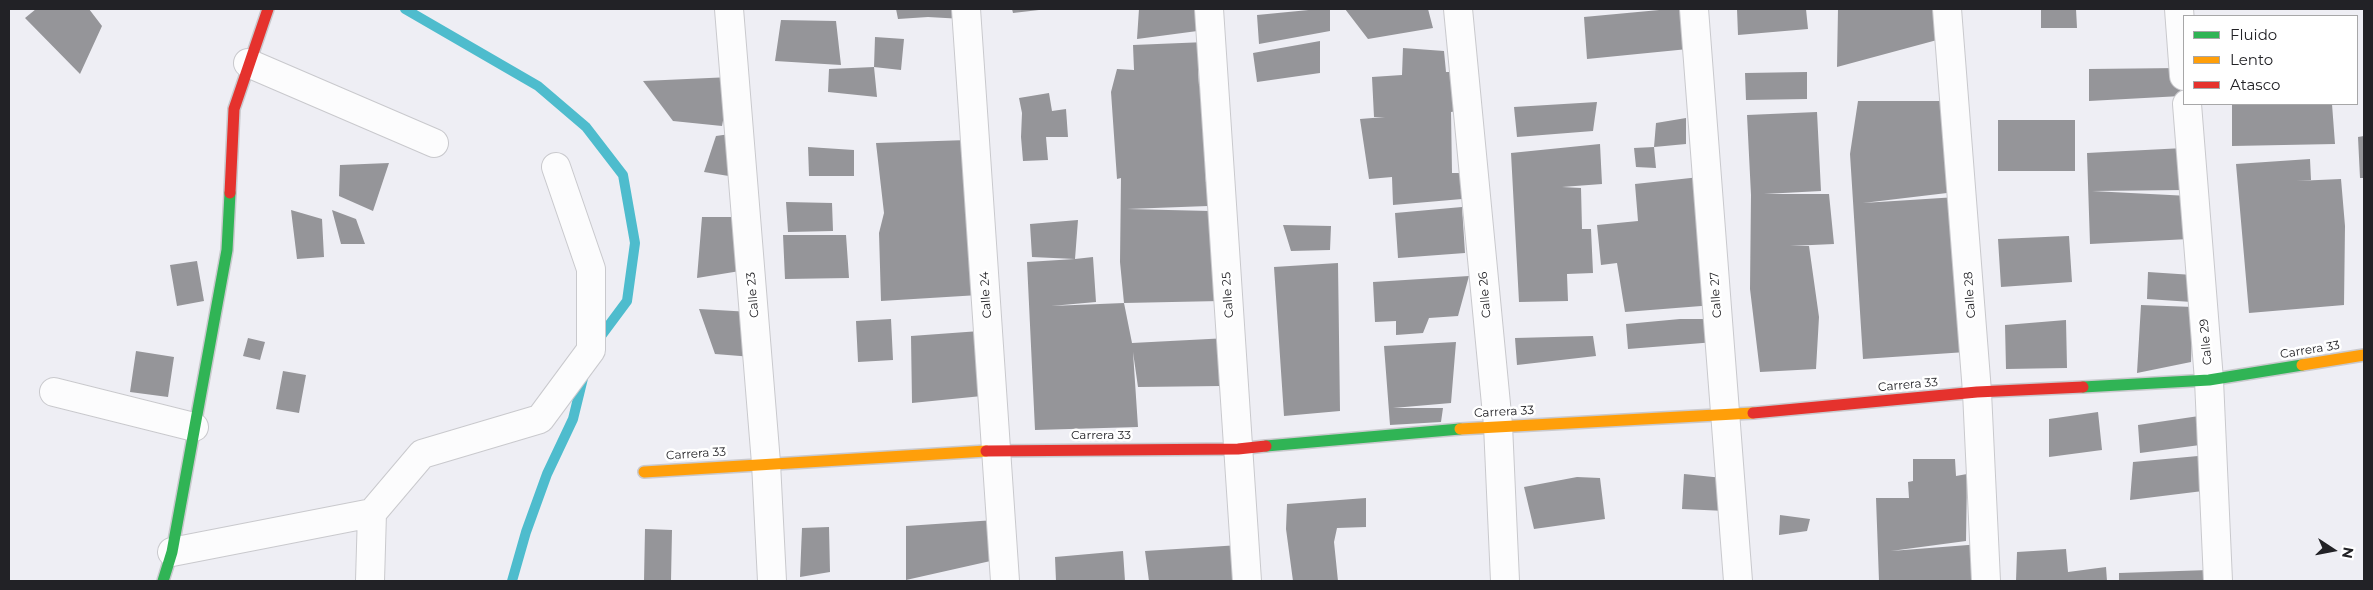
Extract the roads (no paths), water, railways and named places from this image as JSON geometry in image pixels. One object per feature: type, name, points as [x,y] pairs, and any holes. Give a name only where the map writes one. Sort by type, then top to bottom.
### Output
[{"type":"street","points":[[162,581],[172,552],[227,250],[234,109],[248,63],[268,9]]},
{"type":"street","name":"Calle 23","points":[[730,9],[766,463],[772,581]]},
{"type":"street","name":"Calle 24","points":[[966,9],[1005,581]]},
{"type":"street","name":"Calle 25","points":[[1209,9],[1247,581]]},
{"type":"street","name":"Calle 26","points":[[1458,9],[1498,425],[1506,581]]},
{"type":"street","name":"Calle 27","points":[[1694,9],[1738,581]]},
{"type":"street","name":"Calle 28","points":[[1948,9],[1977,392],[1986,581]]},
{"type":"street","points":[[2179,9],[2183,63]]},
{"type":"street","points":[[248,63],[434,144]]},
{"type":"street","name":"Calle 29","points":[[2186,105],[2209,380],[2218,581]]},
{"type":"street","points":[[172,552],[372,512],[422,454],[540,419],[591,350],[591,269],[556,167]]},
{"type":"street","name":"Carrera 33","points":[[644,472],[997,450],[1238,448],[1498,425],[1726,416],[1977,392],[2209,380],[2364,355]]},
{"type":"street","points":[[54,392],[194,428]]},
{"type":"street","points":[[370,581],[372,512]]},
{"type":"waterway","points":[[405,9],[538,86],[586,127],[623,175],[635,243],[627,301],[598,340]]},
{"type":"waterway","points":[[512,581],[526,532],[547,474],[573,419],[584,374]]}]
